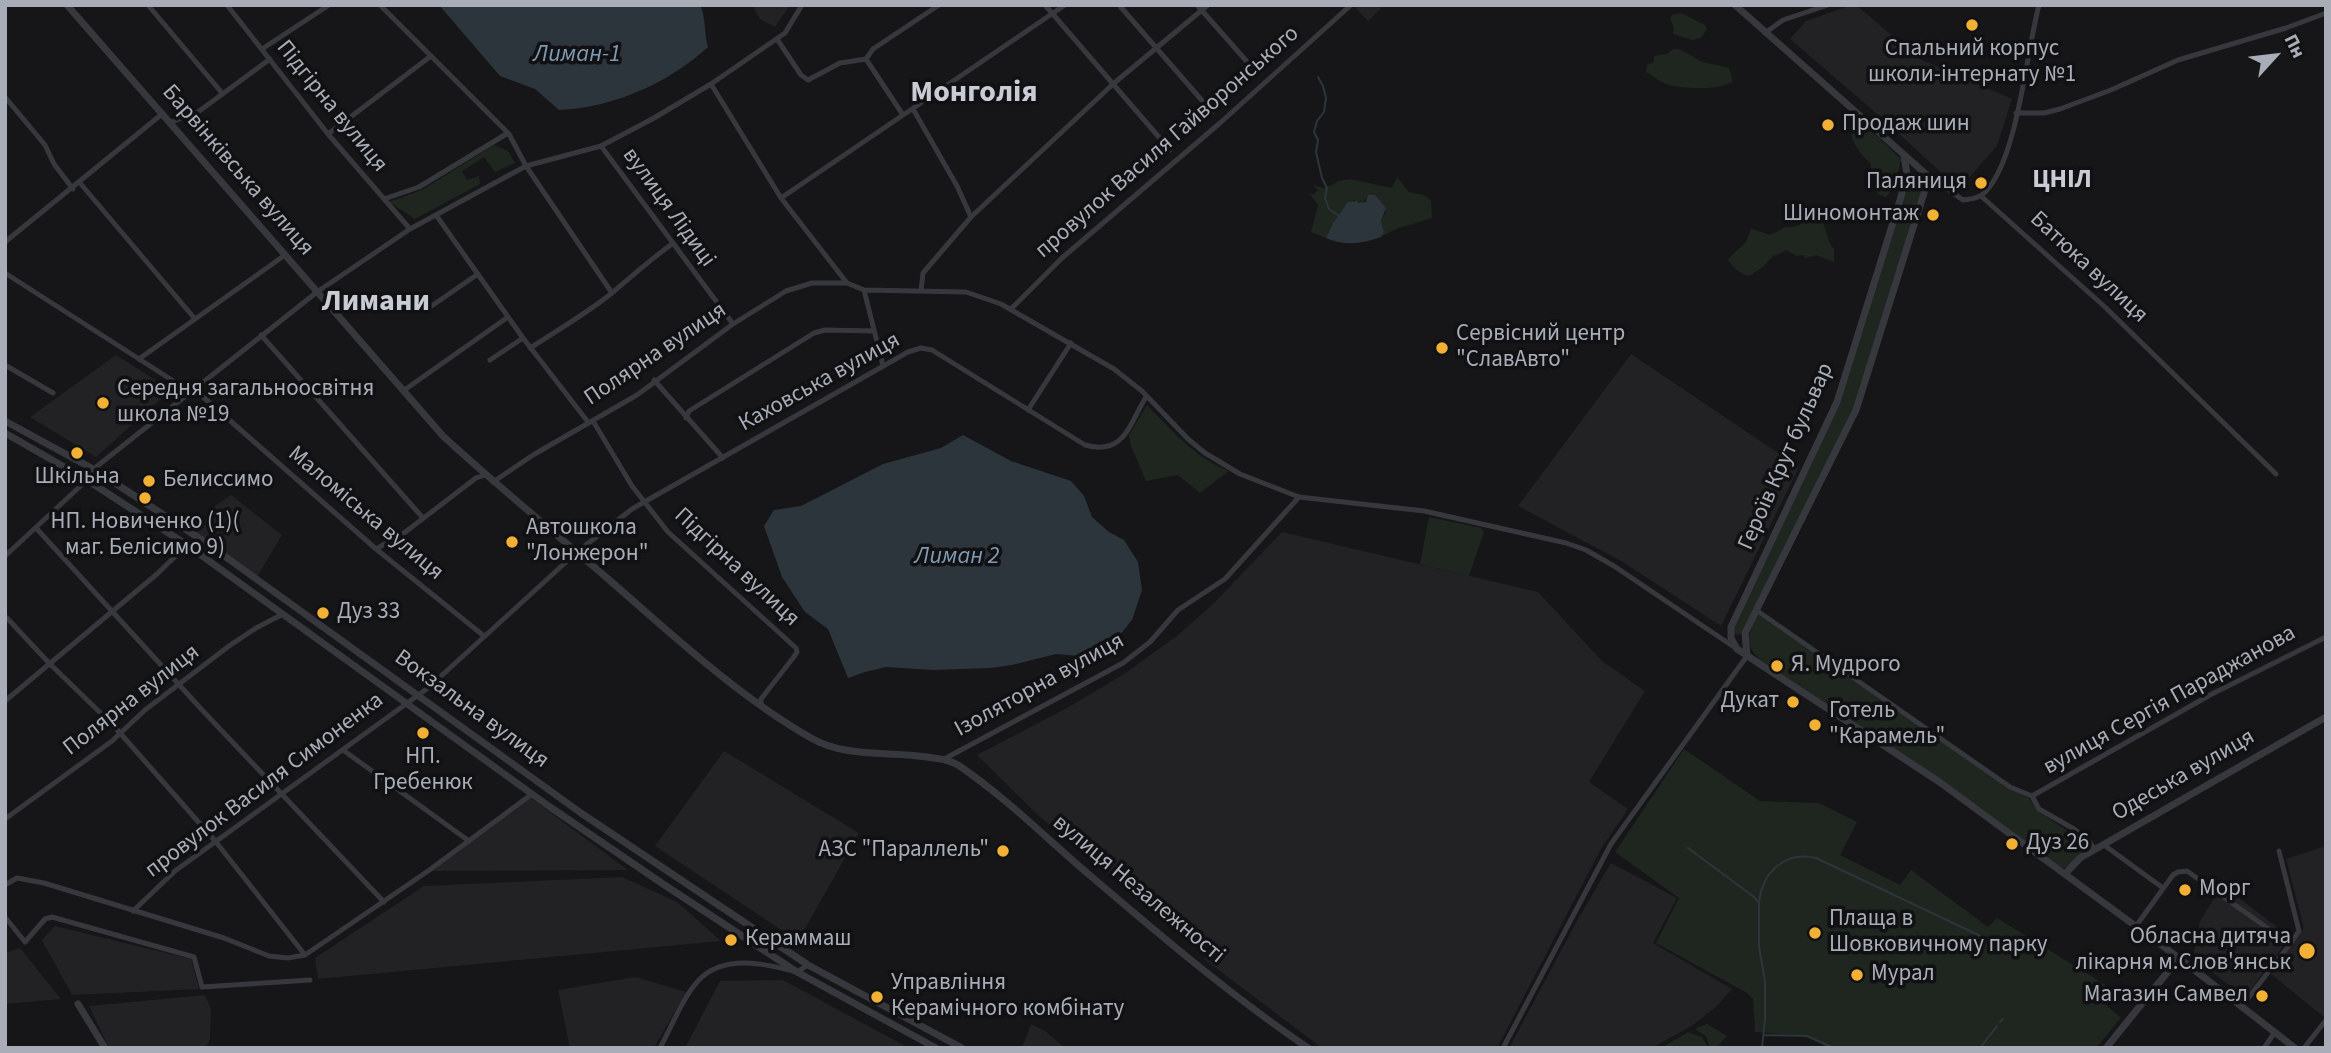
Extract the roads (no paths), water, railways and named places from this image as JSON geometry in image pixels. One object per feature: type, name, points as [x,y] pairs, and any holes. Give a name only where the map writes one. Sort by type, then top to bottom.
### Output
[{"type":"street","name":"Барвінківська вулиця","points":[[67,5],[443,436],[493,482],[685,646],[761,706],[813,739],[833,749],[946,758]]},
{"type":"street","points":[[148,5],[222,93]]},
{"type":"street","name":"Підгірна вулиця","points":[[227,5],[328,134],[410,229]]},
{"type":"street","points":[[262,49],[329,5]]},
{"type":"street","points":[[380,5],[508,133],[526,166],[612,293]]},
{"type":"street","points":[[5,556],[8,549],[37,529],[87,480],[96,467],[317,292],[410,229],[526,166],[601,146],[711,85],[785,33],[802,5]]},
{"type":"street","points":[[778,39],[801,75],[808,80],[840,63],[866,59],[873,49],[939,5]]},
{"type":"street","points":[[1045,5],[1170,150]]},
{"type":"street","points":[[781,198],[1065,5]]},
{"type":"street","points":[[1119,5],[1212,111]]},
{"type":"street","points":[[921,291],[923,273],[971,217],[1113,83],[1200,8],[1209,5]]},
{"type":"street","name":"провулок Василя Гайворонського","points":[[1011,309],[1062,258],[1220,123],[1351,5]]},
{"type":"street","points":[[1735,5],[1927,175],[1963,200],[1981,196],[1996,177],[2005,157],[2039,5]]},
{"type":"street","points":[[1765,33],[1783,20],[1828,5]]},
{"type":"street","points":[[1200,8],[1257,73]]},
{"type":"street","points":[[2016,113],[2044,113],[2060,109],[2178,60],[2286,28],[2326,13]]},
{"type":"street","points":[[328,134],[431,56]]},
{"type":"street","points":[[170,122],[198,112],[270,59]]},
{"type":"street","points":[[866,59],[903,115]]},
{"type":"street","points":[[711,85],[781,198],[847,283],[864,290],[966,292],[1011,309],[1114,369],[1205,453],[1240,474],[1299,497],[1424,512],[1566,543],[1586,551],[1614,566],[1938,781],[2179,958],[2295,1048]]},
{"type":"street","points":[[5,97],[45,145],[54,164],[73,189]]},
{"type":"street","points":[[913,109],[957,186],[971,217]]},
{"type":"street","points":[[5,242],[162,114]]},
{"type":"street","points":[[384,199],[419,187],[508,133]]},
{"type":"street","name":"вулиця Лідиці","points":[[601,146],[733,324]]},
{"type":"street","name":"Героїв Крут бульвар","points":[[1737,649],[1731,638],[1731,627],[1837,402],[1900,200],[1907,174],[1905,156]]},
{"type":"street","name":"Героїв Крут бульвар","points":[[1747,656],[1745,633],[1856,410],[1927,183],[1927,175]]},
{"type":"street","points":[[80,183],[195,319]]},
{"type":"street","name":"Батюка вулиця","points":[[1981,196],[2106,308],[2276,474]]},
{"type":"street","name":"Підгірна вулиця","points":[[436,215],[530,348],[590,422],[632,486],[668,533],[793,644],[796,653],[766,690],[761,706]]},
{"type":"street","points":[[530,348],[612,293],[641,266],[672,244]]},
{"type":"street","points":[[139,359],[285,256]]},
{"type":"street","name":"Маломіська вулиця","points":[[5,274],[191,390],[376,549],[484,636]]},
{"type":"street","points":[[430,307],[478,274]]},
{"type":"street","name":"Полярна вулиця","points":[[493,482],[637,395],[733,324],[797,287],[812,283],[847,283]]},
{"type":"street","points":[[864,290],[883,366]]},
{"type":"street","points":[[403,391],[508,317]]},
{"type":"street","points":[[686,418],[690,411],[814,333],[825,330],[874,331]]},
{"type":"street","points":[[261,335],[423,518]]},
{"type":"street","points":[[490,360],[523,338]]},
{"type":"street","points":[[1028,410],[1071,343]]},
{"type":"street","name":"Каховська вулиця","points":[[577,552],[644,501],[915,349],[932,350],[1085,445],[1105,448],[1119,443],[1146,397]]},
{"type":"street","points":[[5,365],[53,393]]},
{"type":"street","points":[[654,380],[723,457]]},
{"type":"street","name":"Вокзальна вулиця","points":[[5,421],[95,470],[205,542],[581,813],[808,965],[962,1048]]},
{"type":"street","name":"Вокзальна вулиця","points":[[5,433],[87,480],[187,545],[532,794],[768,953],[797,972],[936,1048]]},
{"type":"street","points":[[376,549],[476,478],[485,475]]},
{"type":"street","name":"Ізоляторна вулиця","points":[[946,758],[1137,653],[1178,610],[1225,579],[1299,497]]},
{"type":"street","points":[[37,529],[384,902]]},
{"type":"street","points":[[5,701],[187,545]]},
{"type":"street","name":"провулок Василя Симоненка","points":[[133,911],[175,871],[418,696],[577,552]]},
{"type":"street","points":[[1756,610],[2010,787],[2032,796],[2039,809],[2074,829],[2089,841],[2095,850]]},
{"type":"street","name":"Полярна вулиця","points":[[5,818],[120,733],[179,684],[250,631],[283,614]]},
{"type":"street","points":[[7,618],[120,733],[216,842],[305,955]]},
{"type":"street","name":"вулиця Сергія Параджанова","points":[[2032,796],[2210,695],[2326,637]]},
{"type":"street","points":[[1503,1048],[1611,844],[1747,656]]},
{"type":"street","name":"Одеська вулиця","points":[[2065,874],[2080,858],[2326,717]]},
{"type":"street","points":[[343,750],[469,841]]},
{"type":"street","name":"вулиця Незалежності","points":[[946,758],[972,775],[1017,812],[1199,968],[1249,1008],[1308,1048]]},
{"type":"street","points":[[5,885],[14,879],[22,878],[224,938],[269,956],[288,958],[305,955],[384,902],[532,794]]},
{"type":"street","points":[[2104,845],[2163,888]]},
{"type":"street","points":[[2242,1006],[2299,931],[2278,851]]},
{"type":"street","points":[[2136,926],[2178,872],[2188,871],[2290,944]]},
{"type":"street","points":[[5,917],[25,942],[45,919],[52,917],[194,957],[202,988],[310,980]]},
{"type":"street","points":[[2106,1048],[2179,958]]},
{"type":"street","points":[[660,1048],[695,983],[710,972],[744,962],[758,962],[797,972],[808,965]]},
{"type":"street","points":[[78,1004],[105,1048]]},
{"type":"street","points":[[2304,1048],[2326,1020]]},
{"type":"street","points":[[2264,1048],[2275,1032]]},
{"type":"water","name":"Лиман-1","points":[[439,5],[700,5],[708,47],[676,72],[639,91],[599,104],[559,110],[535,89],[500,76]]},
{"type":"water","points":[[1368,195],[1375,195],[1386,208],[1381,221],[1384,232],[1381,237],[1353,243],[1326,238],[1348,202],[1366,202]]},
{"type":"water","name":"Лиман 2","points":[[963,435],[1011,461],[1071,481],[1084,496],[1092,517],[1109,532],[1124,540],[1138,562],[1142,590],[1132,620],[1101,658],[1056,654],[991,668],[933,670],[886,667],[848,678],[828,629],[805,612],[782,577],[764,526],[774,510],[801,506],[883,464],[941,448]]},
{"type":"waterway","points":[[1318,77],[1326,98],[1324,112],[1317,121],[1314,132],[1318,140],[1316,152],[1327,188],[1325,198],[1329,209],[1339,216]]},
{"type":"waterway","points":[[1688,848],[1759,903],[1759,947],[1765,981],[1762,1048]]},
{"type":"waterway","points":[[1759,903],[1765,882],[1777,866],[1794,858],[1816,858],[1991,941]]},
{"type":"waterway","points":[[2000,1022],[2003,1019]]},
{"type":"waterway","points":[[1980,1048],[1997,1026]]},
{"type":"waterway","points":[[1764,1035],[1807,1036],[1834,1048]]},
{"type":"place","name":"Спальний корпус школи-інтернату №1","points":[[1972,25]]},
{"type":"place","name":"Продаж шин","points":[[1828,125]]},
{"type":"place","name":"Паляниця","points":[[1981,183]]},
{"type":"place","name":"Шиномонтаж","points":[[1933,215]]},
{"type":"place","name":"Сервісний центр \"СлавАвто\"","points":[[1442,348]]},
{"type":"place","name":"Середня загальноосвітня школа №19","points":[[103,403]]},
{"type":"place","name":"Шкільна","points":[[77,453]]},
{"type":"place","name":"Белиссимо","points":[[149,481]]},
{"type":"place","name":"НП. Новиченко (1)( маг. Белісимо 9)","points":[[145,498]]},
{"type":"place","name":"Автошкола \"Лонжерон\"","points":[[512,542]]},
{"type":"place","name":"Дуз 33","points":[[323,613]]},
{"type":"place","name":"Я. Мудрого","points":[[1777,666]]},
{"type":"place","name":"Дукат","points":[[1793,702]]},
{"type":"place","name":"Готель \"Карамель\"","points":[[1815,725]]},
{"type":"place","name":"НП. Гребенюк","points":[[423,733]]},
{"type":"place","name":"Дуз 26","points":[[2012,844]]},
{"type":"place","name":"АЗС \"Параллель\"","points":[[1003,851]]},
{"type":"place","name":"Морг","points":[[2185,890]]},
{"type":"place","name":"Плаща в Шовковичному парку","points":[[1815,933]]},
{"type":"place","name":"Кераммаш","points":[[731,940]]},
{"type":"place","name":"Обласна дитяча лікарня м.Слов'янськ","points":[[2307,951]]},
{"type":"place","name":"Мурал","points":[[1857,975]]},
{"type":"place","name":"Магазин Самвел","points":[[2262,996]]},
{"type":"place","name":"Управління Керамічного комбінату","points":[[877,997]]},
{"type":"district","name":"Монголія","points":[[974,94]]},
{"type":"district","name":"ЦНІЛ","points":[[2062,181]]},
{"type":"district","name":"Лимани","points":[[376,303]]}]
